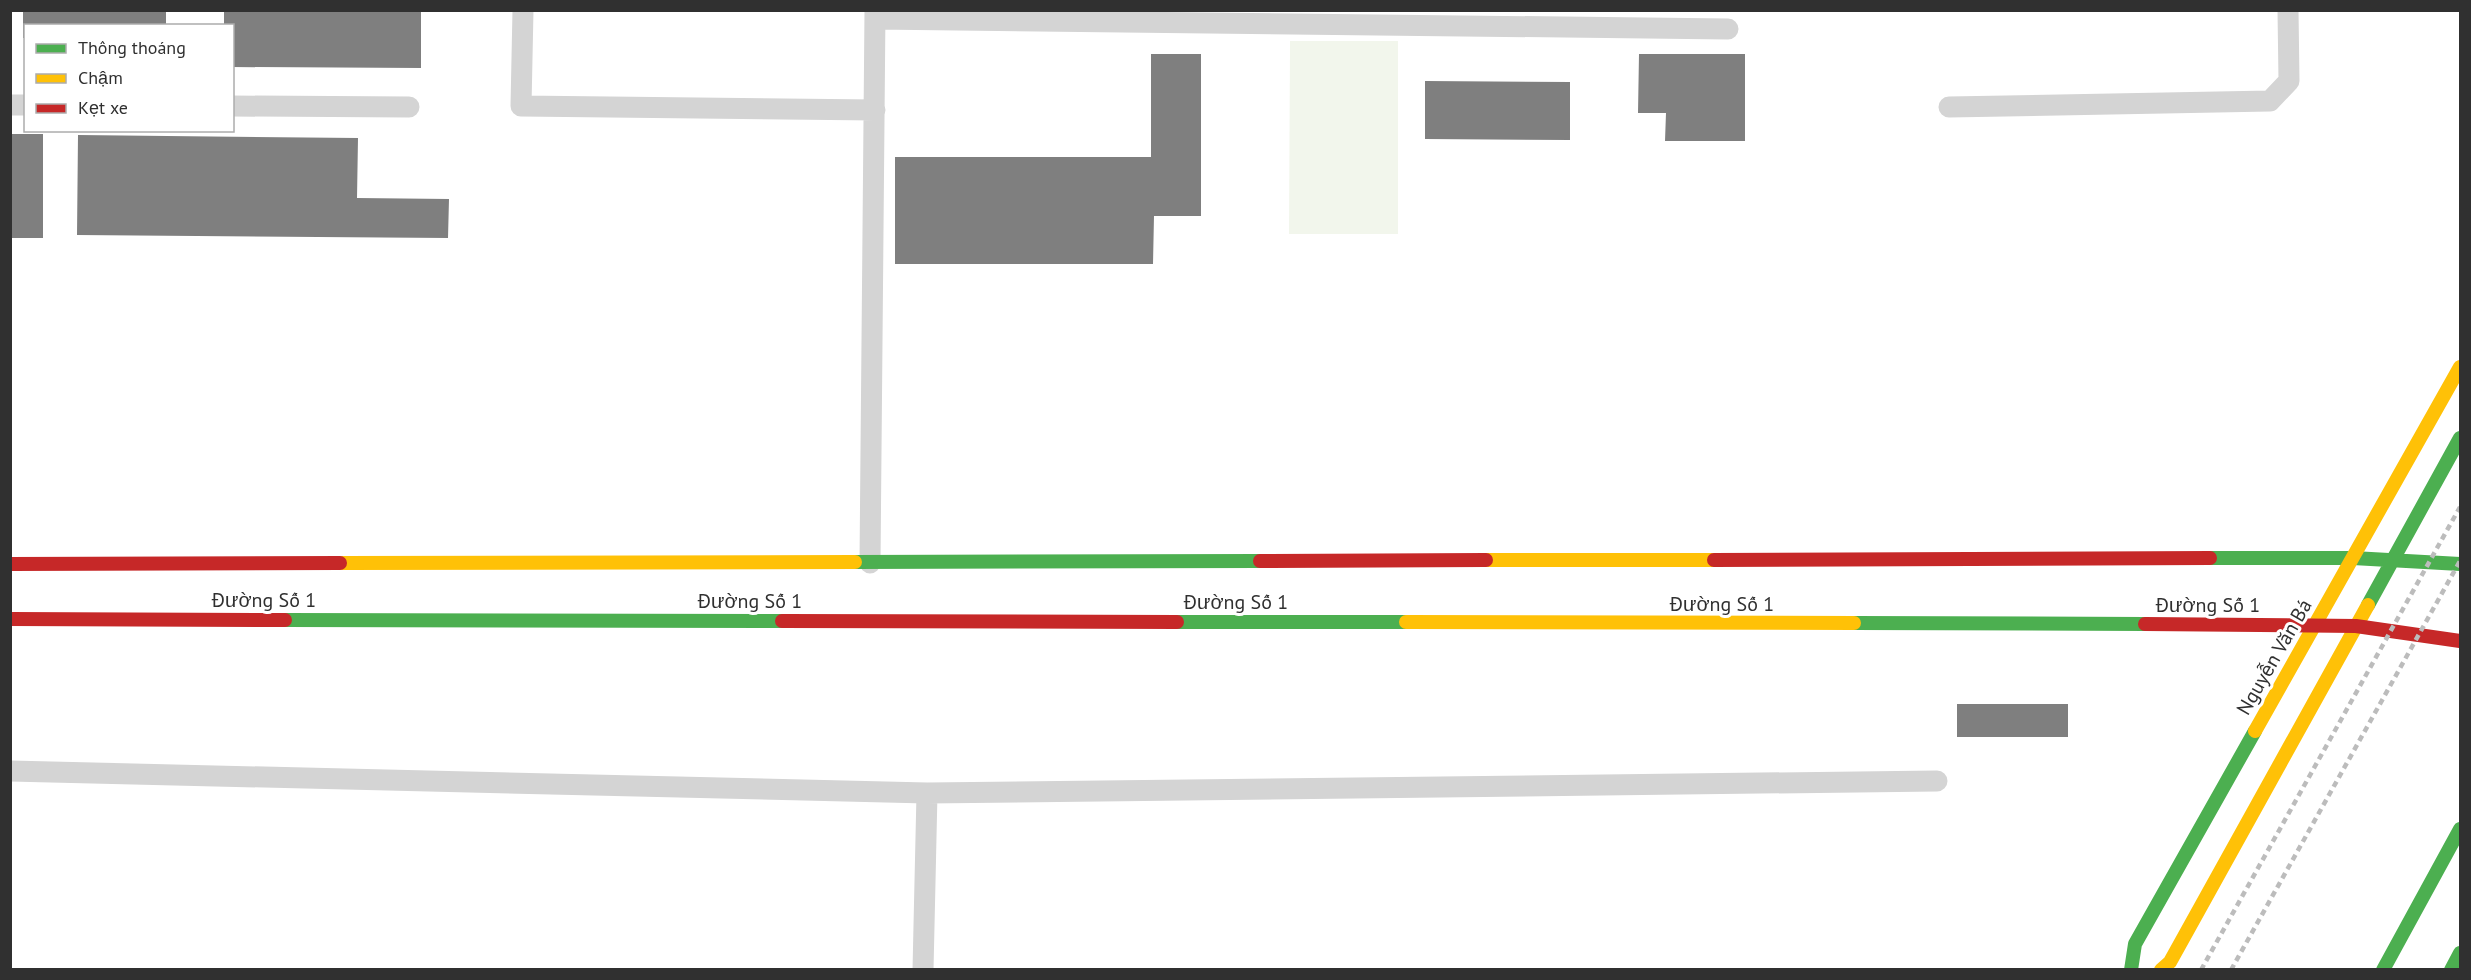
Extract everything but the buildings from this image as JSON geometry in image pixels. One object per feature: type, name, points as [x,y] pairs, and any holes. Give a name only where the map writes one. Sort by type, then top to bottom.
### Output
[{"type":"main road","name":"Nguyễn Văn Bá","points":[[2131,969],[2135,944],[2460,368]]},
{"type":"main road","points":[[2161,969],[2170,962],[2460,438]]},
{"type":"main road","name":"Đường Số 1","points":[[10,564],[2353,558],[2460,564]]},
{"type":"main road","name":"Đường Số 1","points":[[10,619],[2315,624],[2356,626],[2460,641]]},
{"type":"main road","points":[[2383,969],[2460,829]]},
{"type":"main road","points":[[2451,969],[2460,953]]},
{"type":"lane","points":[[523,10],[521,106],[875,110]]},
{"type":"lane","points":[[1949,107],[2270,101],[2289,81],[2288,10]]},
{"type":"lane","points":[[870,562],[875,15],[1728,29]]},
{"type":"lane","points":[[234,106],[409,107]]},
{"type":"lane","points":[[10,771],[927,794],[1937,781]]},
{"type":"lane","points":[[923,969],[927,794]]},
{"type":"shaded area","points":[[1290,41],[1398,41],[1398,234],[1289,234]]},
{"type":"railway","points":[[2201,970],[2460,507]]},
{"type":"railway","points":[[2231,970],[2460,561]]},
{"type":"traffic: fast","points":[[2368,605],[2460,438]]},
{"type":"traffic: fast","points":[[2210,558],[2353,558],[2460,564]]},
{"type":"traffic: fast","points":[[855,562],[1260,561]]},
{"type":"traffic: fast","points":[[285,620],[782,621]]},
{"type":"traffic: fast","points":[[1177,622],[1406,622]]},
{"type":"traffic: fast","points":[[1854,623],[2145,624]]},
{"type":"traffic: fast","points":[[2131,970],[2135,944],[2255,731]]},
{"type":"traffic: fast","points":[[2383,970],[2460,829]]},
{"type":"traffic: fast","points":[[2451,970],[2460,953]]},
{"type":"traffic: slow","points":[[2255,731],[2460,367]]},
{"type":"traffic: slow","points":[[1486,560],[1714,560]]},
{"type":"traffic: slow","points":[[340,563],[855,562]]},
{"type":"traffic: slow","points":[[2161,970],[2170,962],[2368,605]]},
{"type":"traffic: slow","points":[[1406,622],[1854,623]]},
{"type":"traffic: jam","points":[[1714,560],[2210,558]]},
{"type":"traffic: jam","points":[[1260,561],[1486,560]]},
{"type":"traffic: jam","points":[[10,564],[340,563]]},
{"type":"traffic: jam","points":[[10,619],[285,620]]},
{"type":"traffic: jam","points":[[782,621],[1177,622]]},
{"type":"traffic: jam","points":[[2145,624],[2356,626],[2460,641]]}]
